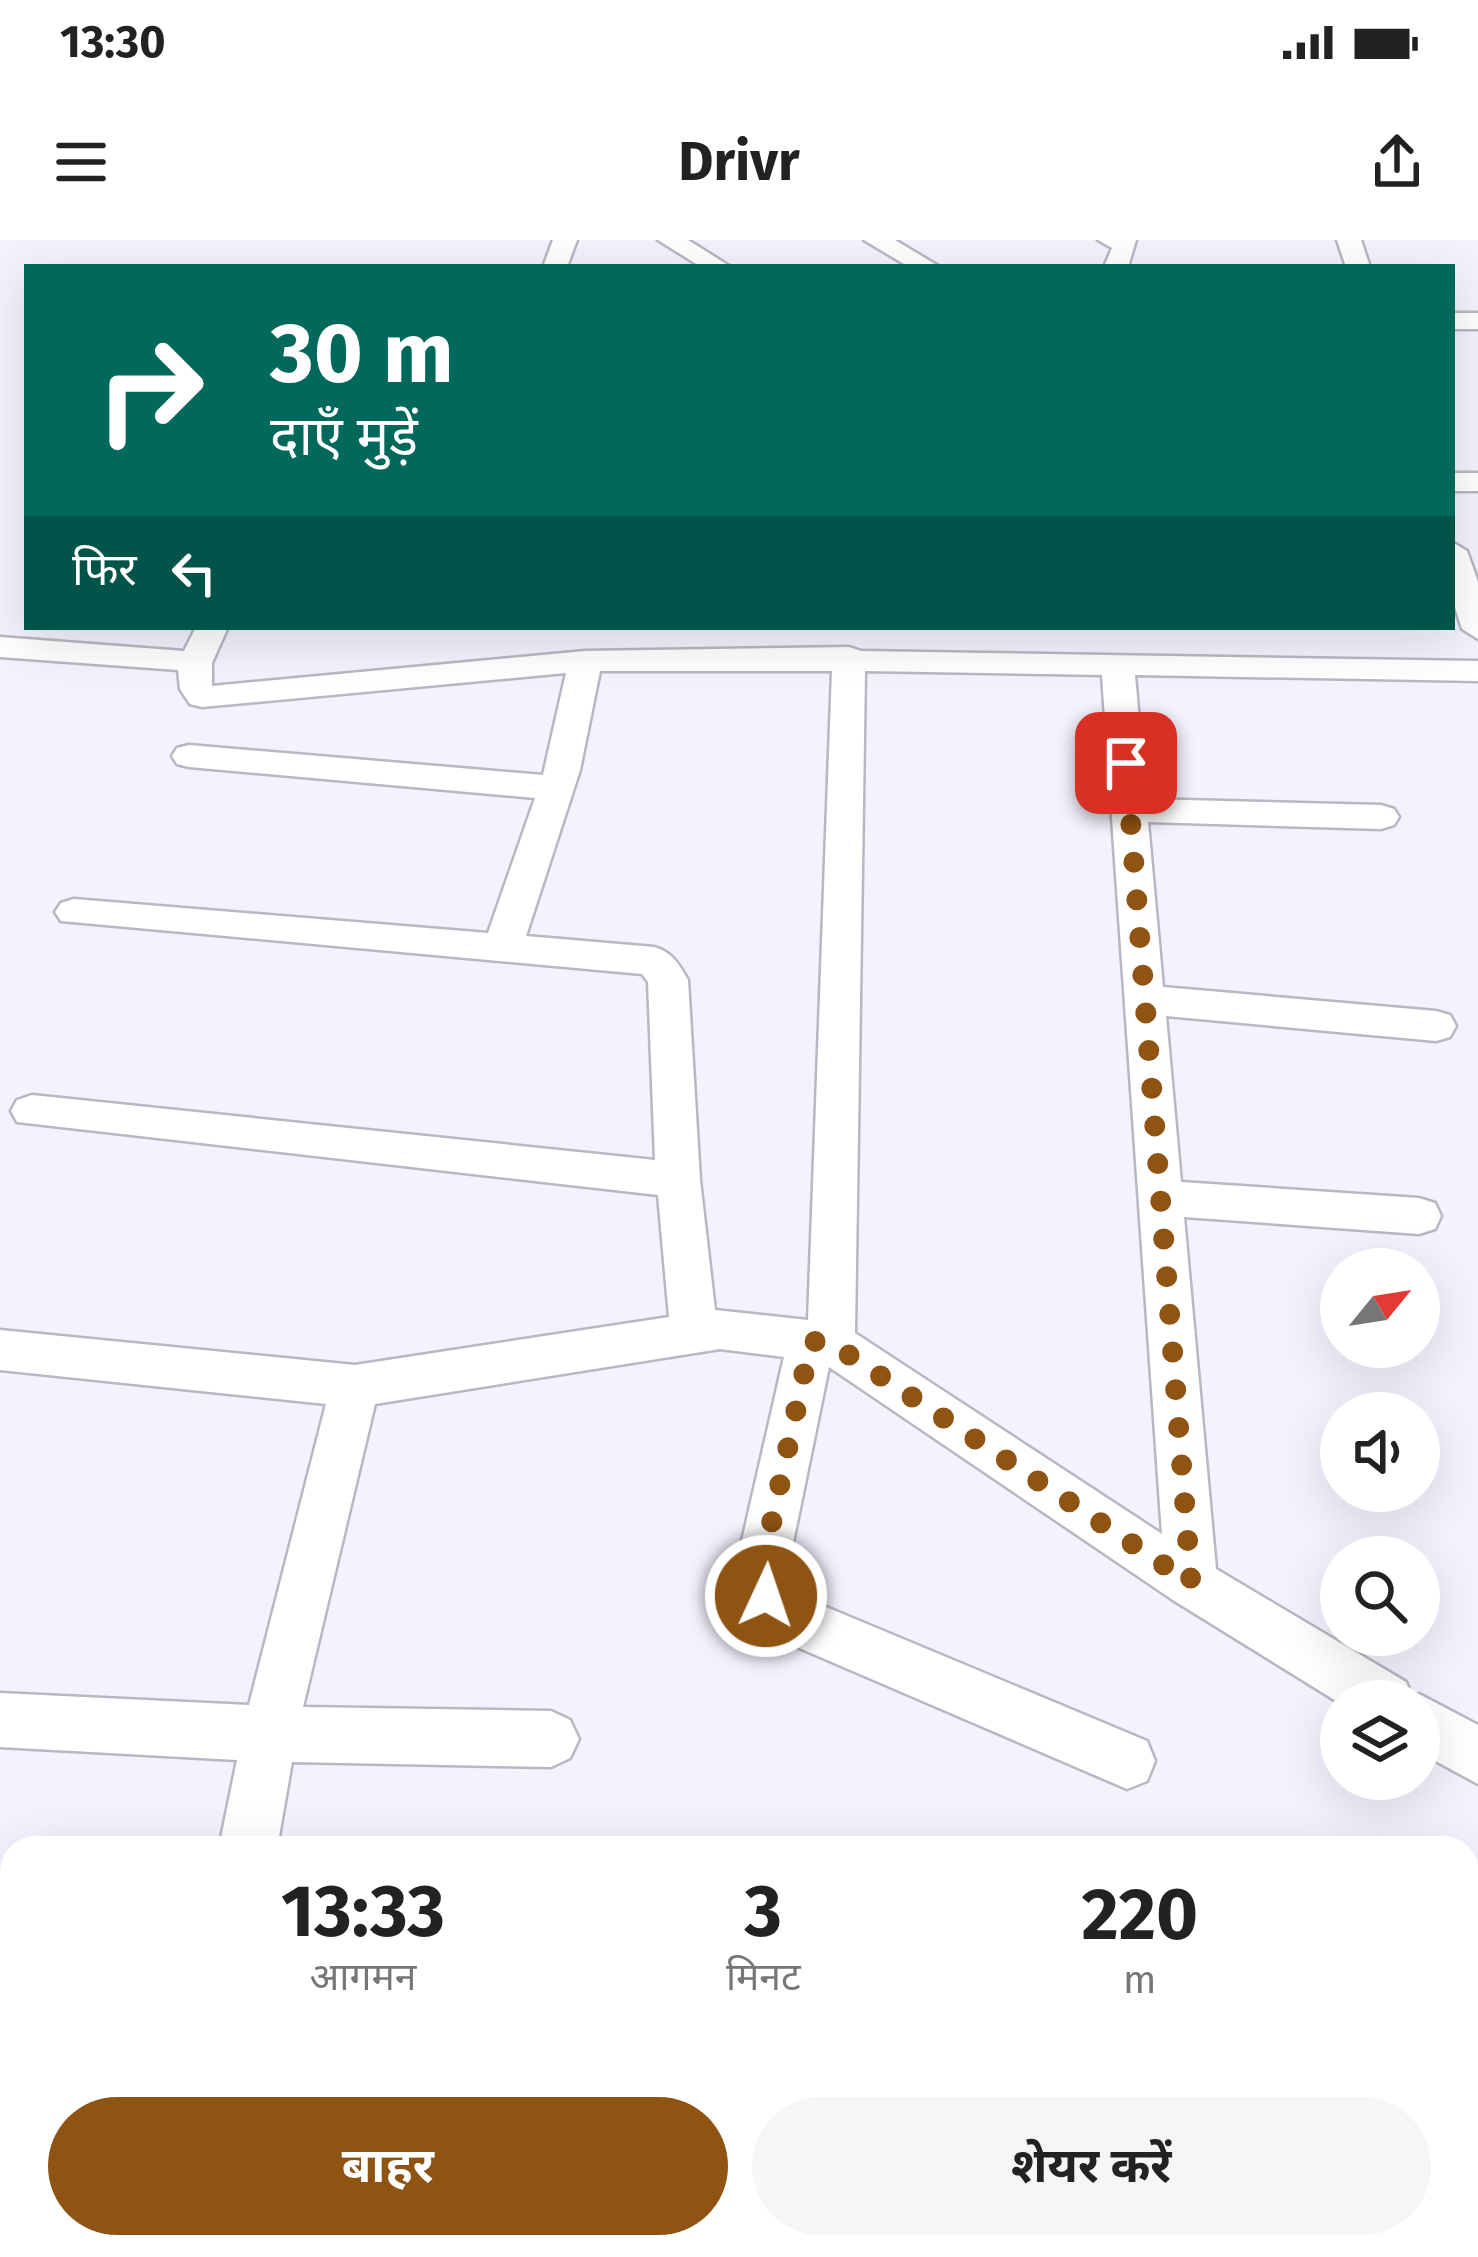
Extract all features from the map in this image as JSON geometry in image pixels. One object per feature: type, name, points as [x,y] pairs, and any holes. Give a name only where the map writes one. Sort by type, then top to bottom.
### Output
[{"type":"street","points":[[670,240],[714,264]]},
{"type":"street","points":[[877,240],[922,264]]},
{"type":"street","points":[[1455,560],[1478,629]]},
{"type":"street","points":[[211,630],[197,662],[195,690],[202,697],[220,698],[585,661],[849,657],[1118,668],[1478,670]]},
{"type":"street","points":[[0,647],[197,662]]},
{"type":"street","points":[[849,657],[821,1342],[762,1567],[766,1596],[788,1617],[1127,1761]]},
{"type":"street","points":[[503,946],[555,788],[585,661]]},
{"type":"street","points":[[1118,668],[1191,1583]]},
{"type":"street","points":[[189,756],[555,788]]},
{"type":"street","points":[[1130,810],[1381,817]]},
{"type":"street","points":[[74,912],[654,961],[668,980],[678,1180],[694,1333]]},
{"type":"street","points":[[1145,1000],[1436,1025]]},
{"type":"street","points":[[32,1111],[678,1180]]},
{"type":"street","points":[[1161,1198],[1419,1216]]},
{"type":"street","points":[[0,1350],[355,1386],[720,1329],[821,1342],[1191,1583],[1352,1680]]},
{"type":"street","points":[[250,1836],[269,1735],[355,1386]]},
{"type":"street","points":[[0,1720],[269,1735],[551,1739]]},
{"type":"street","points":[[1440,1733],[1478,1756]]},
{"type":"route","points":[[766,1596],[762,1567],[811,1341],[831,1343],[1191,1583],[1126,763]]}]
